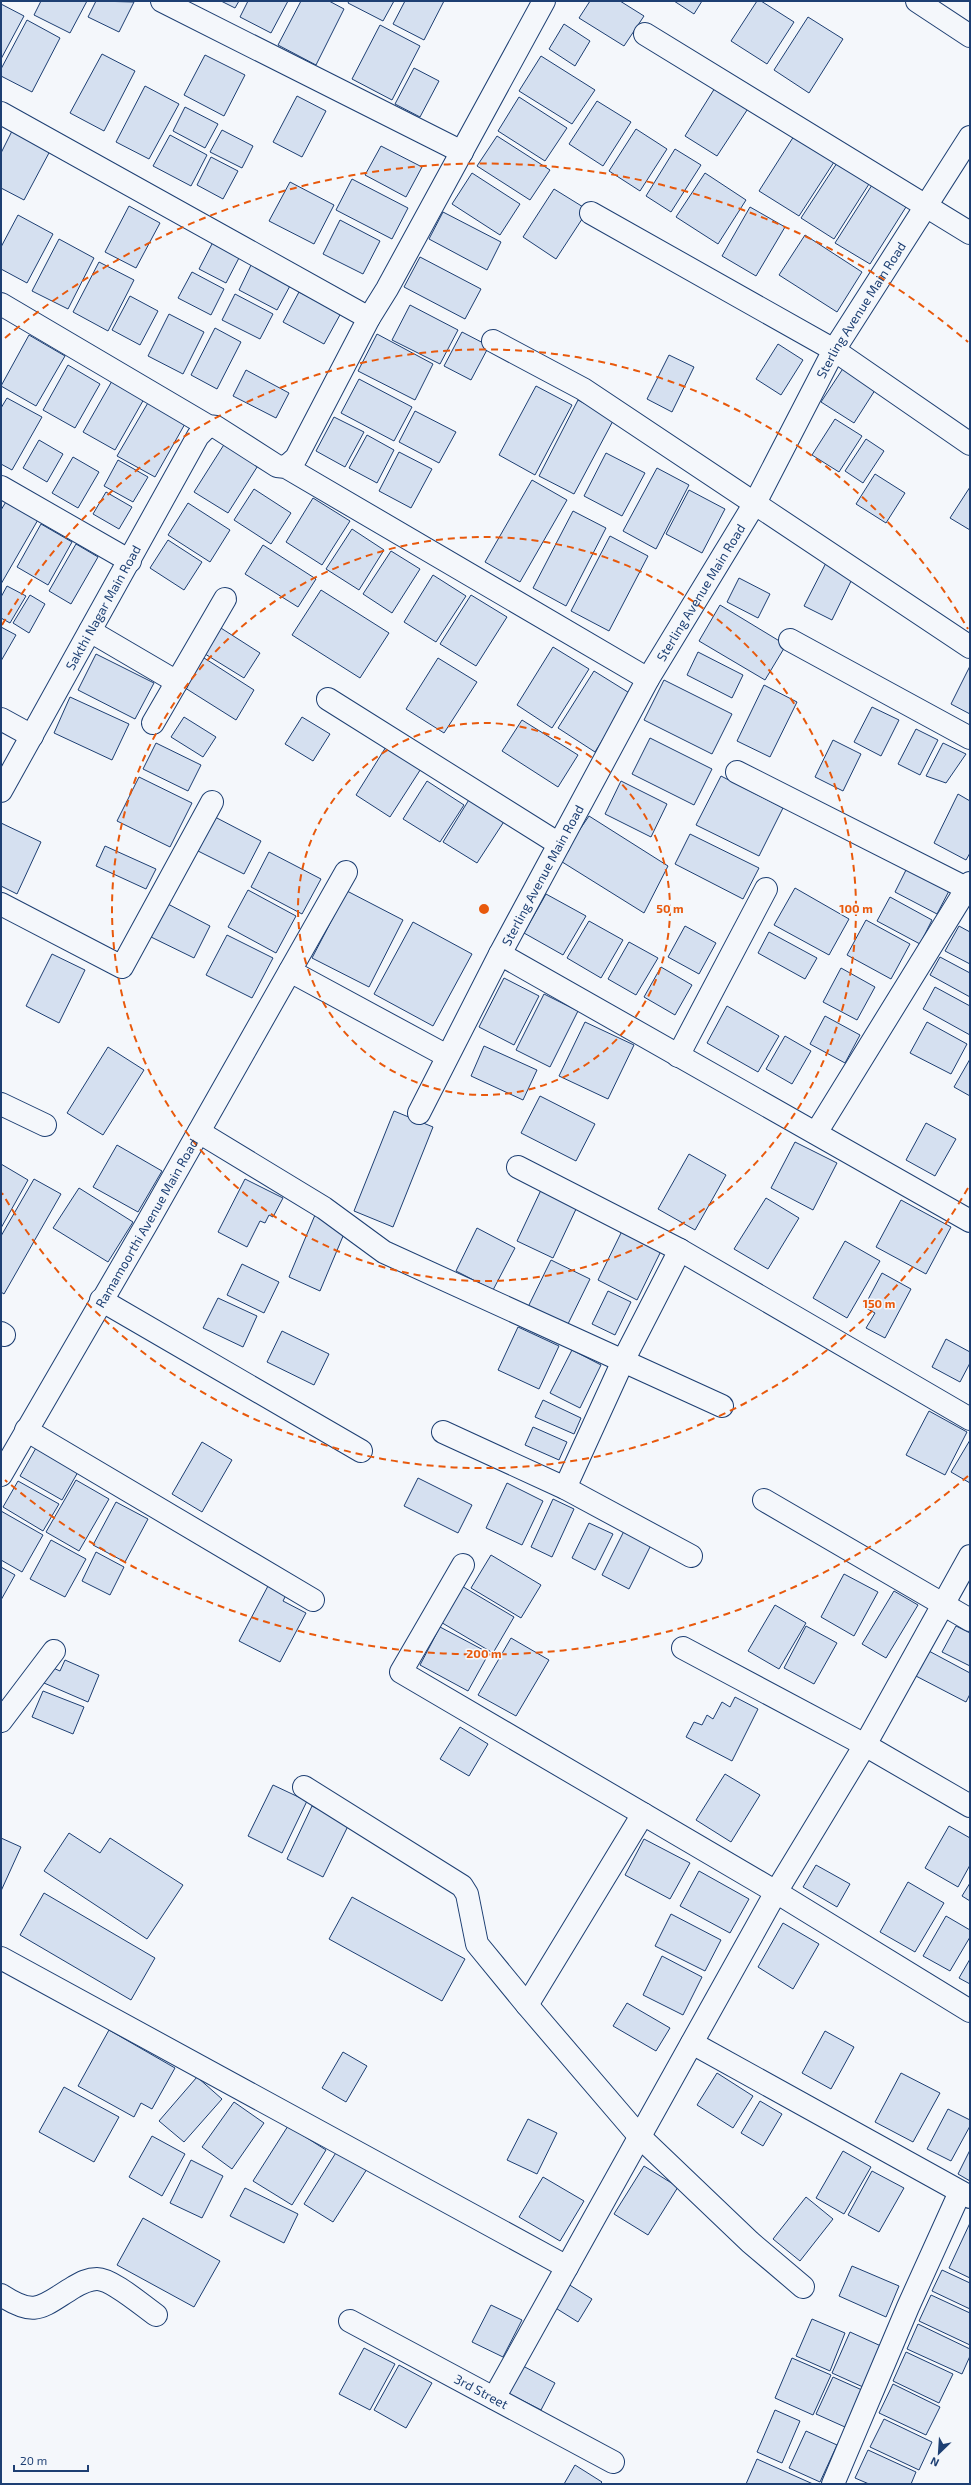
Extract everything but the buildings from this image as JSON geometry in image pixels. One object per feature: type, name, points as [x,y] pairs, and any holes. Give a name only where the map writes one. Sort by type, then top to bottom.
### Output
[{"type":"street","points":[[162,1],[462,152]]},
{"type":"street","points":[[917,1],[970,36]]},
{"type":"street","points":[[286,467],[296,458],[369,318],[462,152],[536,4]]},
{"type":"street","points":[[645,34],[926,208],[970,233]]},
{"type":"street","points":[[1,113],[369,318]]},
{"type":"street","name":"Sterling Avenue Main Road","points":[[419,1113],[500,954],[648,679],[755,503],[834,350],[970,137]]},
{"type":"street","points":[[592,213],[834,350],[970,444]]},
{"type":"street","points":[[1,304],[208,426],[216,427],[277,466],[286,467],[648,679]]},
{"type":"street","points":[[493,341],[583,389],[970,647]]},
{"type":"street","name":"Sakthi Nagar Main Road","points":[[1,791],[198,436],[208,426]]},
{"type":"street","points":[[1,487],[130,561]]},
{"type":"street","points":[[153,723],[225,599]]},
{"type":"street","points":[[90,631],[177,682]]},
{"type":"street","points":[[790,640],[970,738]]},
{"type":"street","points":[[328,699],[559,844]]},
{"type":"street","points":[[1,719],[32,736]]},
{"type":"street","points":[[737,772],[969,887],[816,1133]]},
{"type":"street","points":[[1,904],[122,967],[212,802]]},
{"type":"street","name":"Ramamoorthi Avenue Main Road","points":[[1,1475],[199,1132],[346,872]]},
{"type":"street","points":[[678,1056],[766,888]]},
{"type":"street","points":[[500,954],[970,1221]]},
{"type":"street","points":[[290,971],[447,1056]]},
{"type":"street","points":[[1,1104],[45,1125]]},
{"type":"street","points":[[199,1132],[324,1208],[384,1252],[722,1406]]},
{"type":"street","points":[[518,1167],[680,1250],[970,1419]]},
{"type":"street","points":[[565,1488],[623,1361],[680,1250]]},
{"type":"street","points":[[101,1300],[362,1451]]},
{"type":"street","points":[[26,1430],[313,1600]]},
{"type":"street","points":[[443,1432],[565,1488],[691,1556]]},
{"type":"street","points":[[764,1500],[970,1620]]},
{"type":"street","points":[[494,2398],[776,1892],[865,1745],[970,1556]]},
{"type":"street","points":[[463,1565],[401,1672],[776,1892],[970,2010]]},
{"type":"street","points":[[683,1648],[865,1745],[970,1806]]},
{"type":"street","points":[[1,1721],[54,1650]]},
{"type":"street","points":[[304,1787],[462,1886],[467,1894],[477,1944],[527,2005],[640,2137],[750,2242],[803,2287]]},
{"type":"street","points":[[527,2005],[643,1814]]},
{"type":"street","points":[[1,1958],[567,2267]]},
{"type":"street","points":[[692,2043],[965,2194],[908,2307],[833,2484]]},
{"type":"street","points":[[1,2295],[19,2307],[29,2309],[42,2306],[85,2281],[98,2279],[110,2282],[156,2316]]},
{"type":"street","name":"3rd Street","points":[[350,2321],[613,2462]]}]
